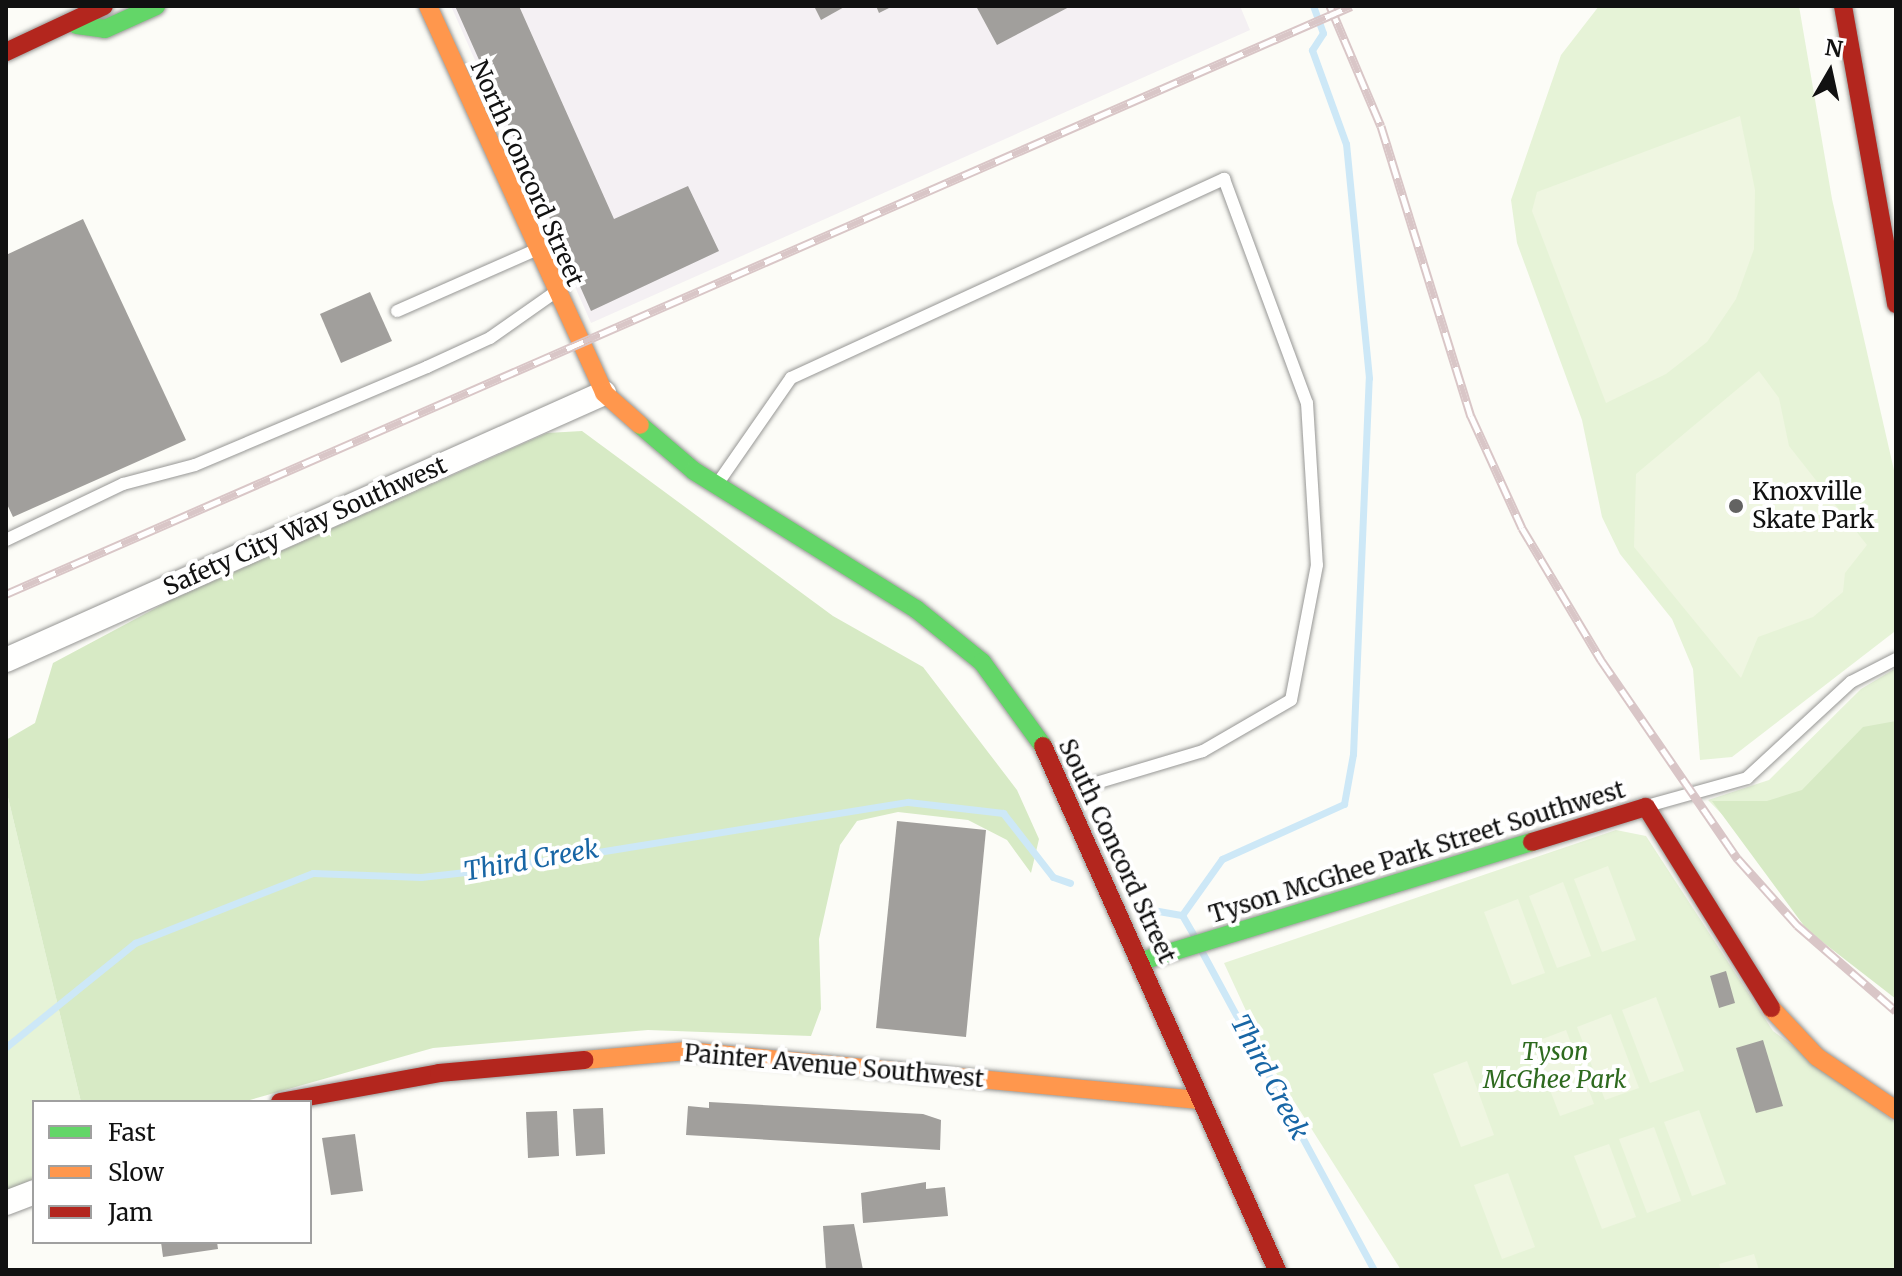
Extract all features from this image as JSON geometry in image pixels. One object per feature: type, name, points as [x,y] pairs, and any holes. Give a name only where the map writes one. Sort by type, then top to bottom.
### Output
[{"type":"main road","points":[[6,52],[104,6]]},
{"type":"main road","points":[[69,23],[105,29],[156,6]]},
{"type":"main road","points":[[412,6],[436,26]]},
{"type":"main road","name":"North Concord Street","points":[[428,6],[583,358]]},
{"type":"main road","points":[[1843,6],[1896,304]]},
{"type":"main road","name":"South Concord Street","points":[[583,358],[604,393],[716,485],[916,609],[982,662],[1052,758],[1142,961],[1199,1100],[1277,1270]]},
{"type":"main road","name":"Tyson McGhee Park Street Southwest","points":[[1142,961],[1180,952],[1646,807],[1765,1002],[1817,1057],[1896,1110]]},
{"type":"main road","name":"Painter Avenue Southwest","points":[[291,1100],[439,1073],[687,1051],[1199,1100]]},
{"type":"street","name":"Safety City Way Southwest","points":[[6,660],[604,393]]},
{"type":"street","points":[[6,1203],[32,1193]]},
{"type":"lane","points":[[716,485],[791,378],[1224,179],[1307,403],[1317,565],[1291,700],[1203,751],[1092,784]]},
{"type":"lane","points":[[397,311],[535,250]]},
{"type":"lane","points":[[6,540],[123,484],[195,465],[427,367],[490,338],[554,293]]},
{"type":"lane","points":[[1646,807],[1747,778],[1851,682],[1896,659]]},
{"type":"shaded area","points":[[451,6],[1240,6],[1250,30],[591,323]]},
{"type":"green space","points":[[1599,6],[1799,6],[1832,199],[1896,479],[1894,632],[1732,757],[1700,760],[1693,669],[1672,619],[1620,554],[1602,517],[1582,420],[1517,243],[1511,200],[1561,55]]},
{"type":"green space","points":[[1740,116],[1755,190],[1754,249],[1736,299],[1707,342],[1666,374],[1606,403],[1532,211],[1537,192]]},
{"type":"green space","name":"Knoxville Skate Park","points":[[1759,371],[1779,398],[1789,446],[1867,545],[1845,573],[1843,592],[1813,617],[1758,637],[1741,678],[1634,547],[1636,474]]},
{"type":"green space","points":[[582,431],[833,616],[923,667],[1017,790],[1039,839],[1031,873],[1007,840],[968,820],[898,812],[857,821],[840,845],[819,939],[821,1009],[811,1036],[648,1030],[433,1048],[250,1100],[81,1100],[6,789],[6,740],[35,723],[53,663],[169,601],[547,433]]},
{"type":"green space","points":[[1896,668],[1896,992],[1708,800],[1769,780],[1861,689]]},
{"type":"green space","points":[[1896,721],[1896,999],[1807,930],[1712,801],[1767,801],[1802,790],[1863,727]]},
{"type":"green space","points":[[6,789],[81,1100],[32,1100],[32,1180],[6,1191]]},
{"type":"green space","name":"Tyson McGhee Park","points":[[1616,830],[1646,836],[1773,1031],[1896,1123],[1896,1270],[1401,1270],[1271,1065],[1224,963]]},
{"type":"green space","points":[[1608,866],[1636,940],[1602,952],[1574,879]]},
{"type":"green space","points":[[1563,882],[1591,956],[1557,968],[1529,896]]},
{"type":"green space","points":[[1518,899],[1545,973],[1512,985],[1484,912]]},
{"type":"green space","points":[[1656,997],[1684,1071],[1650,1083],[1622,1010]]},
{"type":"green space","points":[[1611,1014],[1639,1088],[1605,1100],[1577,1027]]},
{"type":"green space","points":[[1566,1030],[1594,1104],[1560,1116],[1532,1043]]},
{"type":"green space","points":[[1467,1061],[1494,1135],[1461,1147],[1433,1074]]},
{"type":"green space","points":[[1699,1110],[1726,1184],[1692,1196],[1664,1122]]},
{"type":"green space","points":[[1654,1127],[1681,1201],[1647,1213],[1619,1139]]},
{"type":"green space","points":[[1609,1144],[1636,1217],[1602,1229],[1574,1156]]},
{"type":"green space","points":[[1508,1173],[1535,1247],[1502,1259],[1474,1185]]},
{"type":"green space","points":[[1754,1254],[1759,1270],[1721,1270],[1719,1264]]},
{"type":"building","points":[[455,6],[519,6],[614,219],[688,186],[719,251],[591,311]]},
{"type":"building","points":[[814,6],[846,6],[821,20]]},
{"type":"building","points":[[876,6],[893,6],[879,13]]},
{"type":"building","points":[[976,6],[1071,6],[997,45]]},
{"type":"building","points":[[83,219],[186,440],[13,517],[6,502],[6,255]]},
{"type":"building","points":[[370,292],[392,341],[341,363],[320,314]]},
{"type":"building","points":[[897,821],[986,830],[966,1037],[876,1028]]},
{"type":"building","points":[[1726,971],[1735,1003],[1719,1008],[1710,976]]},
{"type":"building","points":[[1763,1040],[1783,1106],[1756,1113],[1736,1048]]},
{"type":"building","points":[[709,1102],[923,1114],[941,1120],[940,1150],[686,1135],[688,1106],[709,1108]]},
{"type":"building","points":[[603,1108],[605,1154],[576,1156],[573,1109]]},
{"type":"building","points":[[557,1111],[559,1156],[528,1158],[526,1112]]},
{"type":"building","points":[[355,1134],[363,1191],[331,1195],[322,1138]]},
{"type":"building","points":[[926,1182],[926,1189],[945,1187],[948,1216],[863,1223],[861,1193]]},
{"type":"building","points":[[854,1224],[863,1270],[826,1270],[823,1226]]},
{"type":"building","points":[[161,1244],[217,1244],[218,1249],[163,1257]]},
{"type":"waterway","points":[[1182,915],[1222,859],[1344,804],[1353,754],[1369,378],[1346,144],[1312,50],[1323,33],[1313,6]]},
{"type":"waterway","name":"Third Creek","points":[[6,1047],[135,943],[313,873],[421,877],[493,869],[908,802],[1003,813],[1053,877],[1070,883]]},
{"type":"waterway","name":"Third Creek","points":[[1147,909],[1182,915],[1193,934]]},
{"type":"waterway","name":"Third Creek","points":[[1202,952],[1374,1270]]},
{"type":"railway","points":[[1330,6],[1381,126],[1471,416],[1522,528],[1601,660],[1738,859],[1797,925],[1896,1011]]},
{"type":"railway","points":[[6,594],[1351,6]]},
{"type":"traffic: fast","points":[[77,25],[105,29],[156,6]]},
{"type":"traffic: fast","points":[[640,425],[694,471],[916,609],[982,662],[1043,746]]},
{"type":"traffic: fast","points":[[1142,961],[1532,842]]},
{"type":"traffic: slow","points":[[428,6],[604,393],[640,425]]},
{"type":"traffic: slow","points":[[1771,1008],[1817,1057],[1896,1110]]},
{"type":"traffic: slow","points":[[584,1060],[687,1051],[1199,1100]]},
{"type":"traffic: jam","points":[[6,52],[104,6]]},
{"type":"traffic: jam","points":[[1843,6],[1896,304]]},
{"type":"traffic: jam","points":[[1043,746],[1277,1270]]},
{"type":"traffic: jam","points":[[1532,842],[1646,807],[1771,1008]]},
{"type":"traffic: jam","points":[[291,1100],[439,1073],[584,1060]]},
{"type":"place","name":"Knoxville Skate Park","points":[[1736,506]]}]
